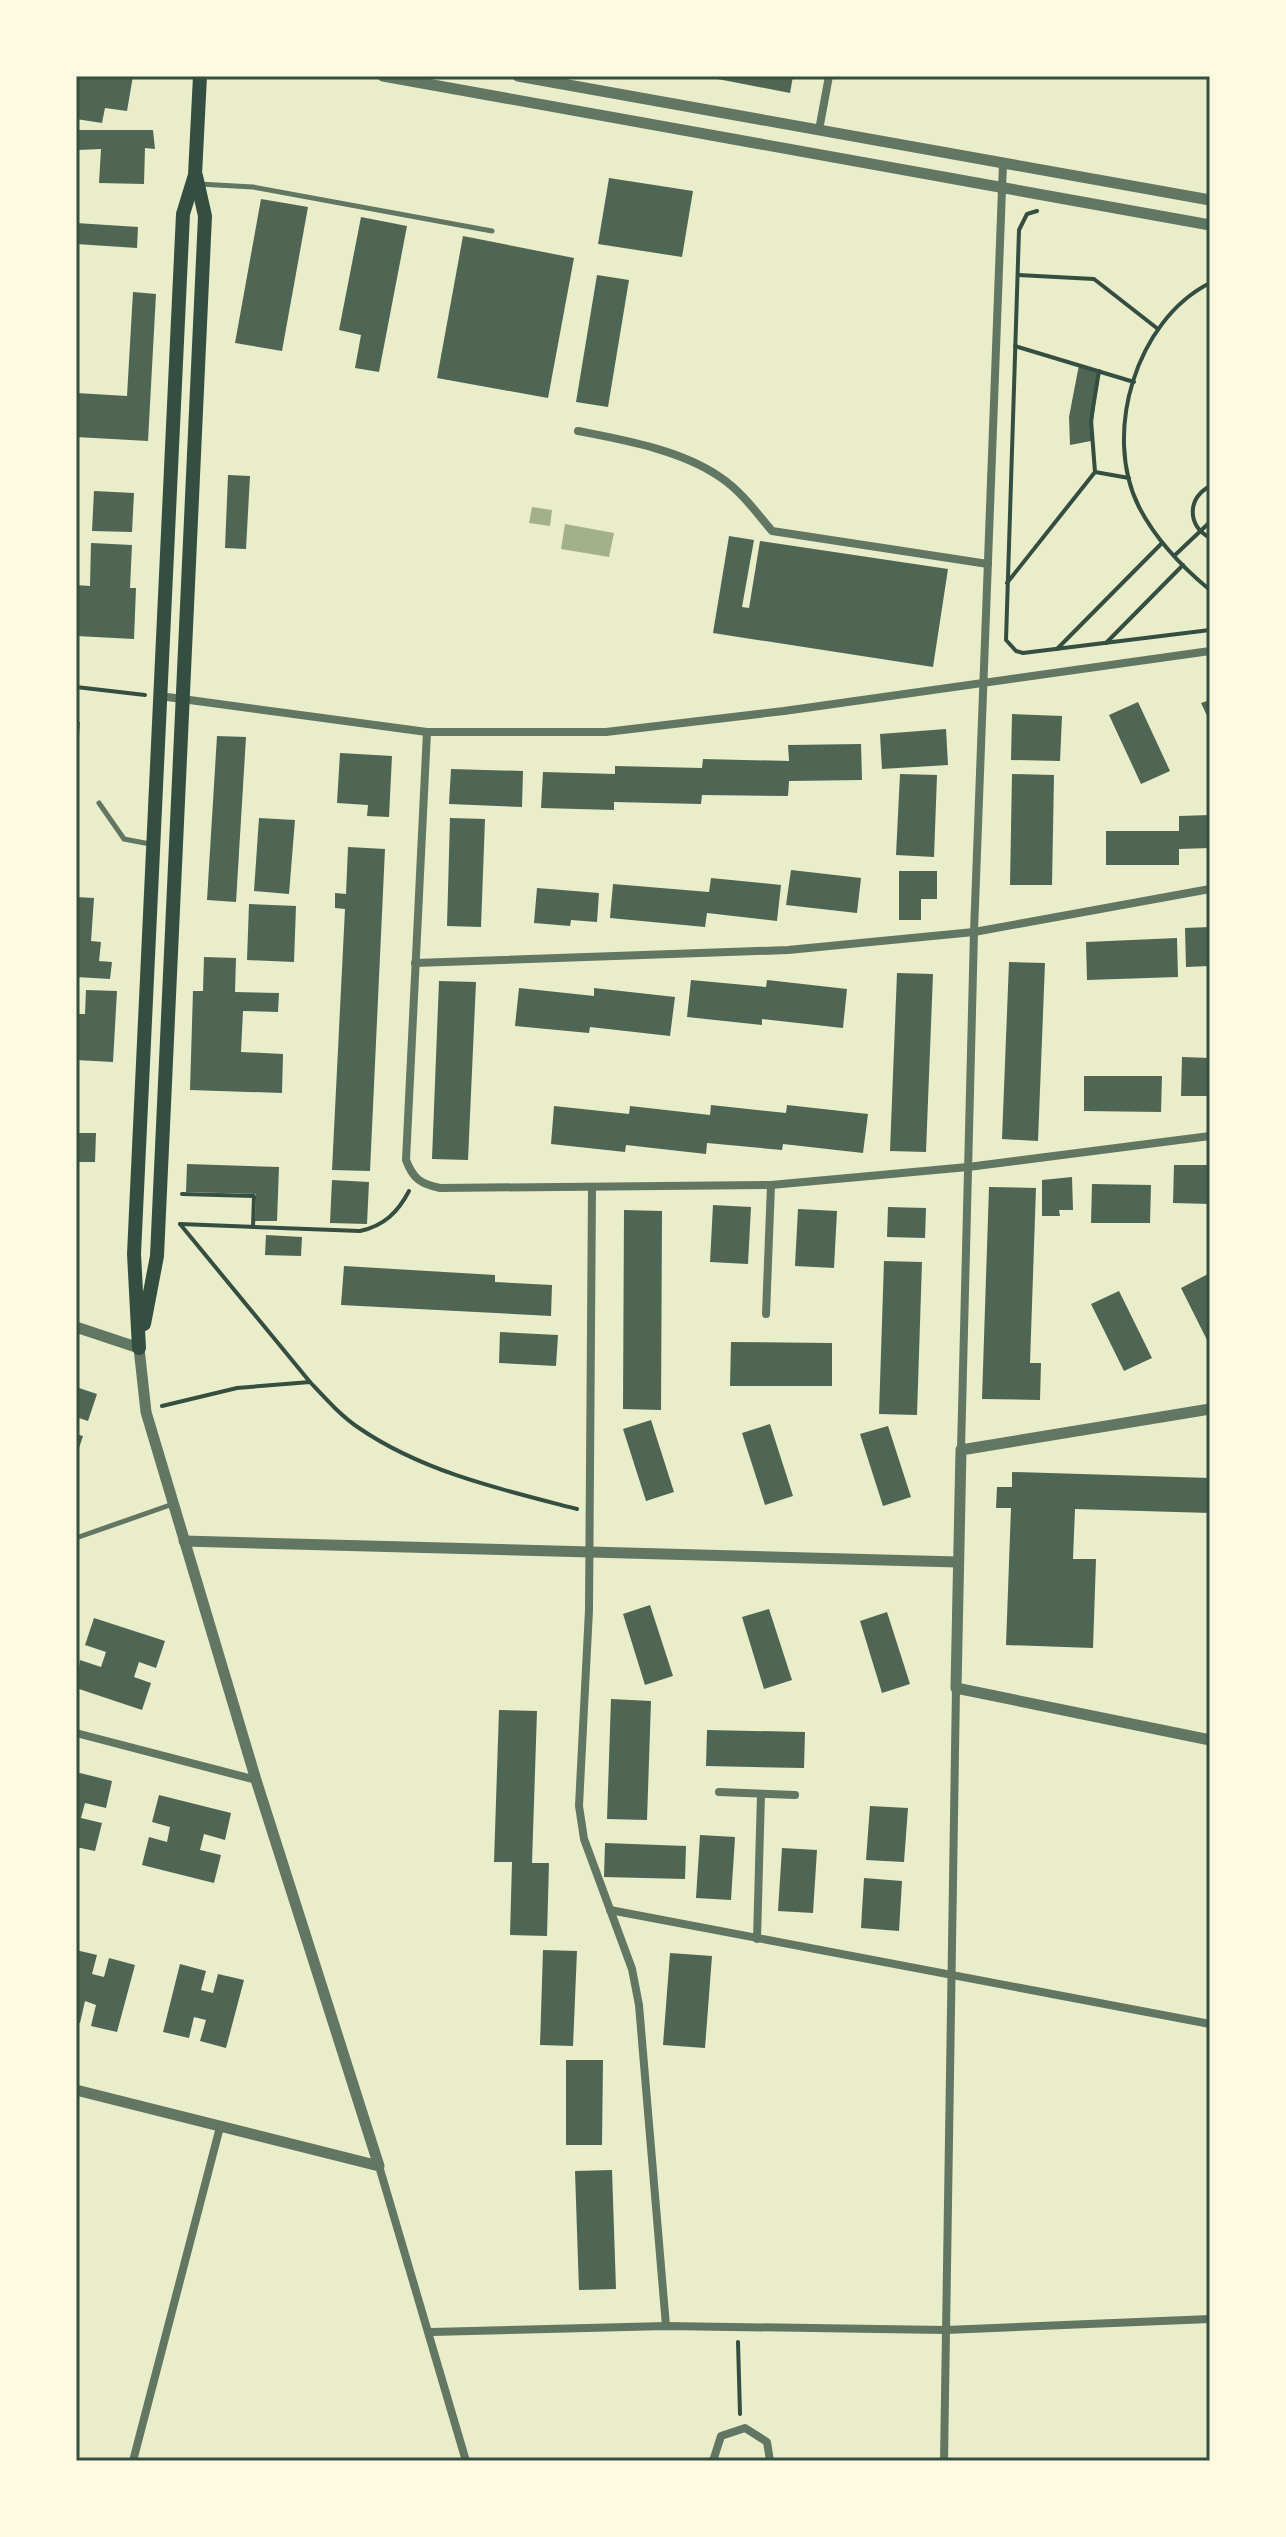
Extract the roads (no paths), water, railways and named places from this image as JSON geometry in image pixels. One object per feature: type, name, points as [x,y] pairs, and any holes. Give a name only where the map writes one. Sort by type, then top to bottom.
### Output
[{"type":"main road","points":[[139,1348],[157,1256],[205,216],[196,179],[200,76]]},
{"type":"main road","points":[[139,1348],[134,1254],[183,214],[196,179]]},
{"type":"street","points":[[383,76],[1210,225]]},
{"type":"street","points":[[518,76],[1210,200]]},
{"type":"street","points":[[819,130],[829,76]]},
{"type":"street","points":[[944,2461],[958,1562],[974,932],[1003,163]]},
{"type":"street","points":[[578,431],[621,439],[719,476],[745,498],[772,531],[988,564]]},
{"type":"street","points":[[160,696],[427,732],[606,732],[784,711],[1210,651]]},
{"type":"street","points":[[427,732],[406,1160],[411,1175],[423,1185],[440,1188],[771,1185],[968,1167],[1210,1136]]},
{"type":"street","points":[[415,963],[788,950],[974,932],[1210,889]]},
{"type":"street","points":[[766,1314],[771,1185]]},
{"type":"street","points":[[592,1187],[591,1513],[579,1806],[584,1839],[632,1969],[639,2005],[666,2326]]},
{"type":"street","points":[[76,1327],[139,1348],[146,1412],[173,1504],[256,1780],[431,2332],[466,2461]]},
{"type":"street","points":[[961,1450],[1210,1409]]},
{"type":"street","points":[[184,1541],[958,1562]]},
{"type":"street","points":[[956,1688],[1210,1740]]},
{"type":"street","points":[[76,1733],[256,1780]]},
{"type":"street","points":[[719,1792],[795,1795]]},
{"type":"street","points":[[757,1939],[761,1794]]},
{"type":"street","points":[[610,1910],[1210,2024]]},
{"type":"street","points":[[76,2090],[379,2166]]},
{"type":"street","points":[[133,2461],[220,2127]]},
{"type":"street","points":[[431,2332],[666,2326],[946,2330],[1210,2319]]},
{"type":"street","points":[[713,2461],[721,2436],[740,2428],[761,2435],[770,2450],[770,2461]]},
{"type":"lane","points":[[196,179],[492,231]]},
{"type":"lane","points":[[99,803],[124,839],[153,844]]},
{"type":"lane","points":[[76,1538],[173,1504]]}]
